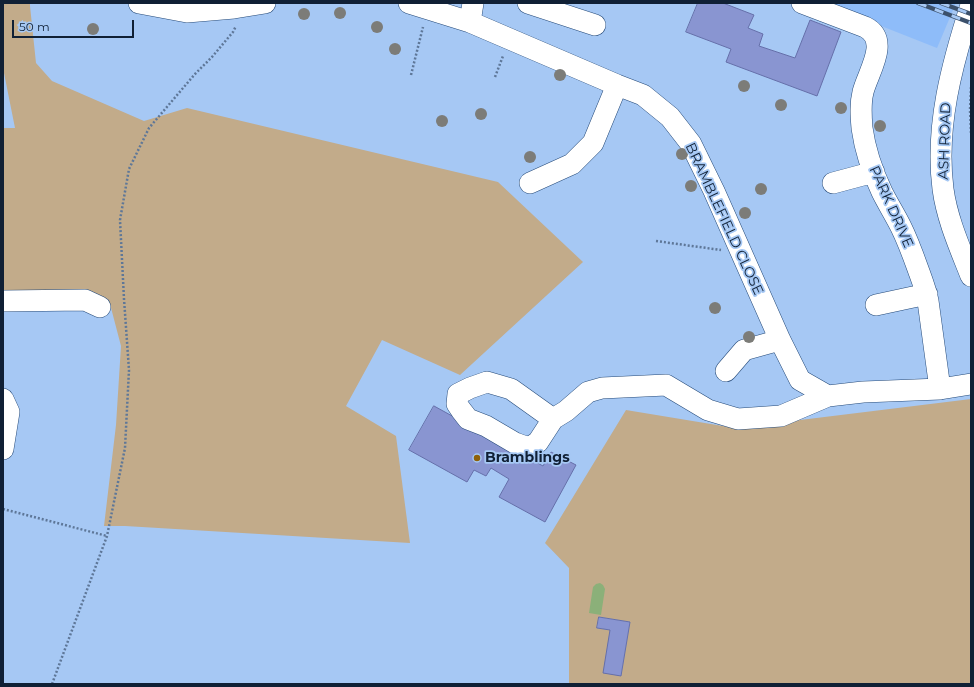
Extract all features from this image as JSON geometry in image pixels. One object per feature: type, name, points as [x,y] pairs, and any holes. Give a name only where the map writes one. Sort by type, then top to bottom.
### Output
[{"type":"street","points":[[528,3],[594,25]]},
{"type":"street","name":"PARK DRIVE","points":[[802,3],[865,27],[871,30],[876,38],[877,52],[862,96],[861,107],[864,139],[881,191],[906,238],[927,294],[940,389]]},
{"type":"street","points":[[139,4],[187,12],[234,8],[257,4]]},
{"type":"street","name":"ASH ROAD","points":[[971,5],[952,70],[947,97],[942,134],[942,162],[943,189],[951,221],[971,276]]},
{"type":"street","name":"BRAMBLEFIELD CLOSE","points":[[418,6],[471,12],[510,39],[643,95],[670,117],[691,144],[714,191],[780,340],[800,380],[828,396]]},
{"type":"street","points":[[530,183],[572,164],[593,143],[617,85]]},
{"type":"street","points":[[833,183],[874,172]]},
{"type":"street","points":[[876,305],[927,294]]},
{"type":"street","points":[[3,301],[85,300],[100,307]]},
{"type":"street","points":[[726,371],[744,350],[780,340]]},
{"type":"street","points":[[553,419],[566,412],[588,392],[602,388],[666,385],[708,410],[738,419],[781,416],[828,396],[863,392],[940,389],[971,384]]},
{"type":"street","points":[[3,399],[9,412],[3,449]]},
{"type":"path","points":[[52,684],[107,536],[125,448],[129,370],[120,220],[129,169],[149,128],[257,4]]},
{"type":"path","points":[[411,75],[418,6]]},
{"type":"path","points":[[495,77],[510,39]]},
{"type":"path","points":[[971,87],[971,134]]},
{"type":"path","points":[[656,241],[742,253]]},
{"type":"path","points":[[3,510],[107,536]]},
{"type":"shaded area","points":[[3,3],[30,3],[36,63],[52,81],[144,121],[187,108],[498,182],[583,262],[460,375],[382,340],[346,406],[396,436],[410,543],[104,526],[116,425],[121,346],[110,304],[88,294],[3,292],[3,128],[15,128],[3,68]]},
{"type":"shaded area","points":[[823,3],[956,3],[937,48]]},
{"type":"shaded area","points":[[971,399],[971,684],[569,684],[569,568],[545,543],[626,410],[735,428]],"holes":[[[599,617],[630,622],[621,676],[610,630],[597,628]]]},
{"type":"shaded area","points":[[600,583],[605,589],[601,615],[589,613],[593,587]]},
{"type":"building","points":[[698,3],[723,3],[754,15],[748,28],[763,34],[759,46],[795,58],[810,20],[841,32],[817,96],[726,62],[731,49],[686,32]]},
{"type":"building","name":"Bramblings","points":[[434,406],[543,466],[551,452],[576,465],[545,522],[499,497],[509,479],[491,468],[486,476],[474,470],[467,482],[409,450]]},
{"type":"building","points":[[599,617],[630,622],[621,676],[603,673],[610,630],[597,628]]},
{"type":"railway","points":[[918,3],[971,23]]},
{"type":"railway","points":[[941,3],[971,14]]},
{"type":"place","name":"Bramblings","points":[[477,458]]}]
